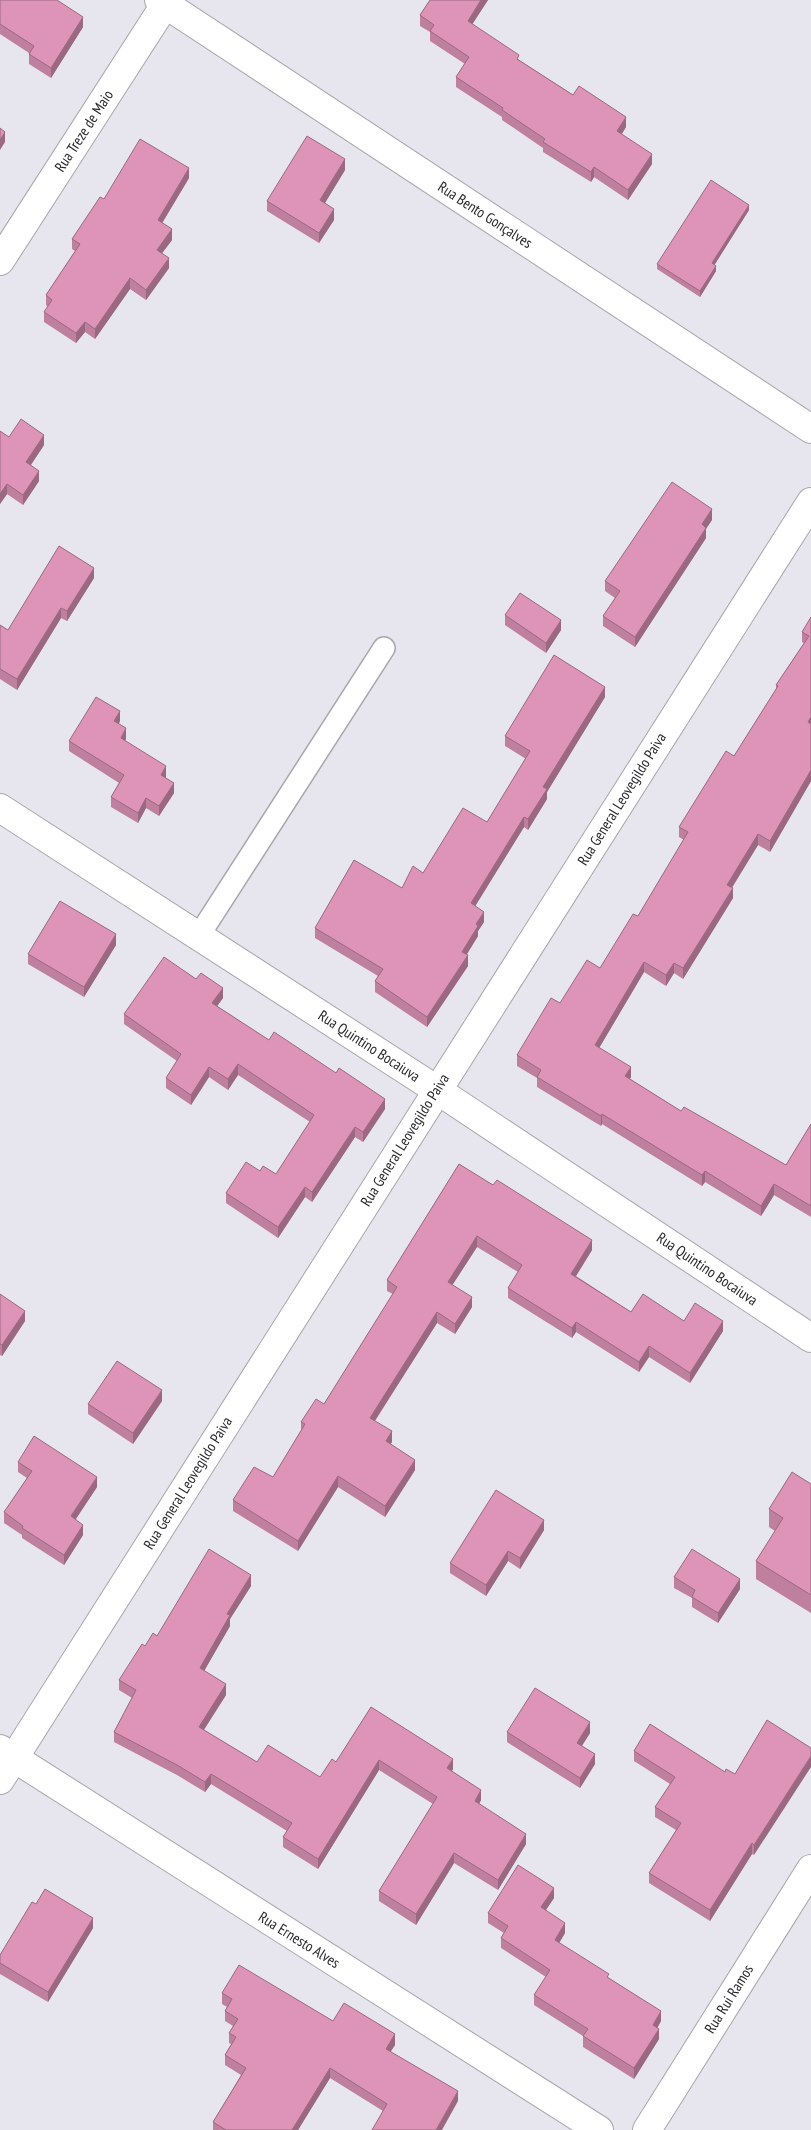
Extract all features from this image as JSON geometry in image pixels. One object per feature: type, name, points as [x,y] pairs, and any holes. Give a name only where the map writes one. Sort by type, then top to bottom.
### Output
[{"type":"street","name":"Rua Treze de Maio","points":[[0,261],[164,1]]},
{"type":"street","name":"Rua Bento Gonçalves","points":[[164,1],[811,429]]},
{"type":"street","name":"Rua General Leovegildo Paiva","points":[[5,1763],[437,1090],[811,502]]},
{"type":"street","name":"Rua Quintino Bocaiuva","points":[[0,808],[437,1090],[811,1338]]},
{"type":"street","name":"Rua Ernesto Alves","points":[[5,1763],[599,2130]]},
{"type":"street","name":"Rua Rui Ramos","points":[[647,2130],[811,1869]]},
{"type":"lane","points":[[198,937],[384,648]]},
{"type":"building","points":[[0,0],[57,0],[83,17],[51,68],[29,54],[34,46],[0,24]]},
{"type":"building","points":[[430,0],[481,0],[468,21],[519,55],[517,59],[573,95],[579,86],[626,117],[617,131],[652,154],[628,190],[594,167],[591,172],[543,142],[545,139],[456,77],[469,57],[430,31],[434,25],[420,15]]},
{"type":"building","points":[[0,128],[5,132],[0,140]]},
{"type":"building","points":[[307,136],[345,159],[320,200],[334,209],[319,233],[267,201]]},
{"type":"building","points":[[140,139],[189,168],[158,220],[172,229],[157,250],[169,258],[146,290],[130,278],[95,329],[85,322],[76,333],[44,312],[52,300],[46,295],[80,244],[72,239],[100,197],[104,199]]},
{"type":"building","points":[[711,180],[749,205],[712,263],[716,266],[700,291],[657,264]]},
{"type":"building","points":[[21,419],[44,435],[26,462],[39,471],[23,495],[7,484],[0,494],[0,431],[9,437]]},
{"type":"building","points":[[672,482],[712,509],[702,524],[706,528],[635,637],[603,616],[620,591],[605,581]]},
{"type":"building","points":[[59,546],[94,568],[67,611],[61,608],[17,679],[0,669],[0,625],[8,630]]},
{"type":"building","points":[[520,593],[561,620],[546,643],[505,615]]},
{"type":"building","points":[[811,617],[811,717],[808,722],[811,724],[811,770],[770,841],[758,834],[727,885],[733,888],[683,968],[674,963],[666,975],[644,962],[595,1045],[631,1067],[625,1076],[681,1111],[684,1107],[786,1165],[811,1124],[811,1206],[774,1184],[761,1206],[705,1171],[702,1175],[537,1077],[541,1070],[517,1055],[551,998],[560,1003],[587,960],[600,968],[633,914],[638,916],[688,832],[679,827],[726,751],[734,756],[778,686],[776,685],[809,636],[802,632]]},
{"type":"building","points":[[554,655],[605,687],[543,787],[547,789],[528,819],[524,817],[471,903],[484,912],[462,952],[468,955],[427,1017],[375,981],[383,969],[315,928],[354,860],[402,888],[413,866],[423,873],[463,808],[487,822],[530,751],[505,736]]},
{"type":"building","points":[[96,697],[120,711],[114,721],[126,728],[121,738],[166,766],[161,775],[174,783],[159,806],[146,798],[138,813],[111,797],[124,775],[69,741]]},
{"type":"building","points":[[60,901],[116,934],[84,987],[28,954]]},
{"type":"building","points":[[164,957],[196,979],[201,973],[223,988],[212,1003],[269,1040],[274,1032],[336,1073],[339,1068],[385,1099],[363,1132],[355,1127],[312,1192],[305,1187],[278,1227],[226,1193],[246,1162],[260,1171],[263,1166],[276,1174],[314,1115],[238,1064],[228,1079],[209,1067],[191,1095],[166,1078],[181,1054],[124,1014]]},
{"type":"building","points":[[459,1164],[493,1185],[497,1180],[592,1240],[571,1274],[631,1312],[643,1294],[684,1321],[695,1303],[723,1321],[690,1373],[649,1346],[639,1362],[576,1322],[572,1328],[508,1288],[522,1265],[477,1236],[448,1282],[472,1297],[455,1324],[437,1312],[370,1418],[392,1431],[386,1441],[415,1460],[385,1506],[338,1476],[298,1541],[233,1500],[254,1467],[273,1477],[305,1424],[301,1422],[316,1399],[324,1404],[397,1287],[387,1280]]},
{"type":"building","points":[[0,1294],[25,1311],[2,1345],[0,1344]]},
{"type":"building","points":[[117,1361],[162,1390],[133,1433],[88,1404]]},
{"type":"building","points":[[34,1436],[97,1477],[71,1516],[83,1525],[64,1555],[22,1528],[23,1526],[4,1512],[32,1471],[18,1462]]},
{"type":"building","points":[[792,1472],[811,1484],[811,1595],[756,1561],[783,1518],[769,1509]]},
{"type":"building","points":[[496,1490],[544,1520],[520,1558],[508,1551],[486,1585],[450,1563]]},
{"type":"building","points":[[209,1549],[251,1575],[227,1614],[230,1615],[200,1668],[226,1684],[199,1727],[257,1762],[268,1745],[320,1777],[332,1759],[336,1762],[371,1707],[453,1759],[447,1768],[481,1790],[475,1801],[526,1834],[498,1880],[454,1853],[416,1914],[379,1891],[437,1797],[379,1760],[318,1859],[283,1837],[292,1823],[211,1774],[205,1782],[114,1732],[136,1690],[119,1680],[142,1644],[145,1646],[153,1633],[157,1636]]},
{"type":"building","points":[[692,1549],[740,1579],[718,1613],[692,1597],[695,1590],[674,1577]]},
{"type":"building","points":[[535,1688],[590,1722],[577,1743],[595,1754],[580,1778],[507,1732]]},
{"type":"building","points":[[767,1720],[811,1748],[811,1756],[754,1845],[752,1843],[710,1910],[649,1873],[681,1823],[655,1807],[675,1777],[634,1751],[650,1724],[725,1772],[726,1769],[735,1774]]},
{"type":"building","points":[[518,1865],[554,1888],[541,1907],[565,1923],[555,1940],[609,1974],[607,1977],[661,2011],[653,2025],[659,2029],[634,2068],[583,2036],[588,2029],[534,1995],[550,1970],[501,1938],[508,1926],[488,1913]]},
{"type":"building","points":[[45,1889],[93,1918],[48,1992],[0,1963],[0,1955],[32,1902],[36,1904]]},
{"type":"building","points":[[239,1965],[333,2021],[344,2003],[395,2034],[386,2049],[458,2091],[436,2130],[372,2130],[387,2104],[330,2068],[292,2130],[226,2130],[213,2122],[246,2068],[225,2055],[236,2037],[229,2033],[238,2019],[225,2011],[232,1999],[222,1993]]}]
